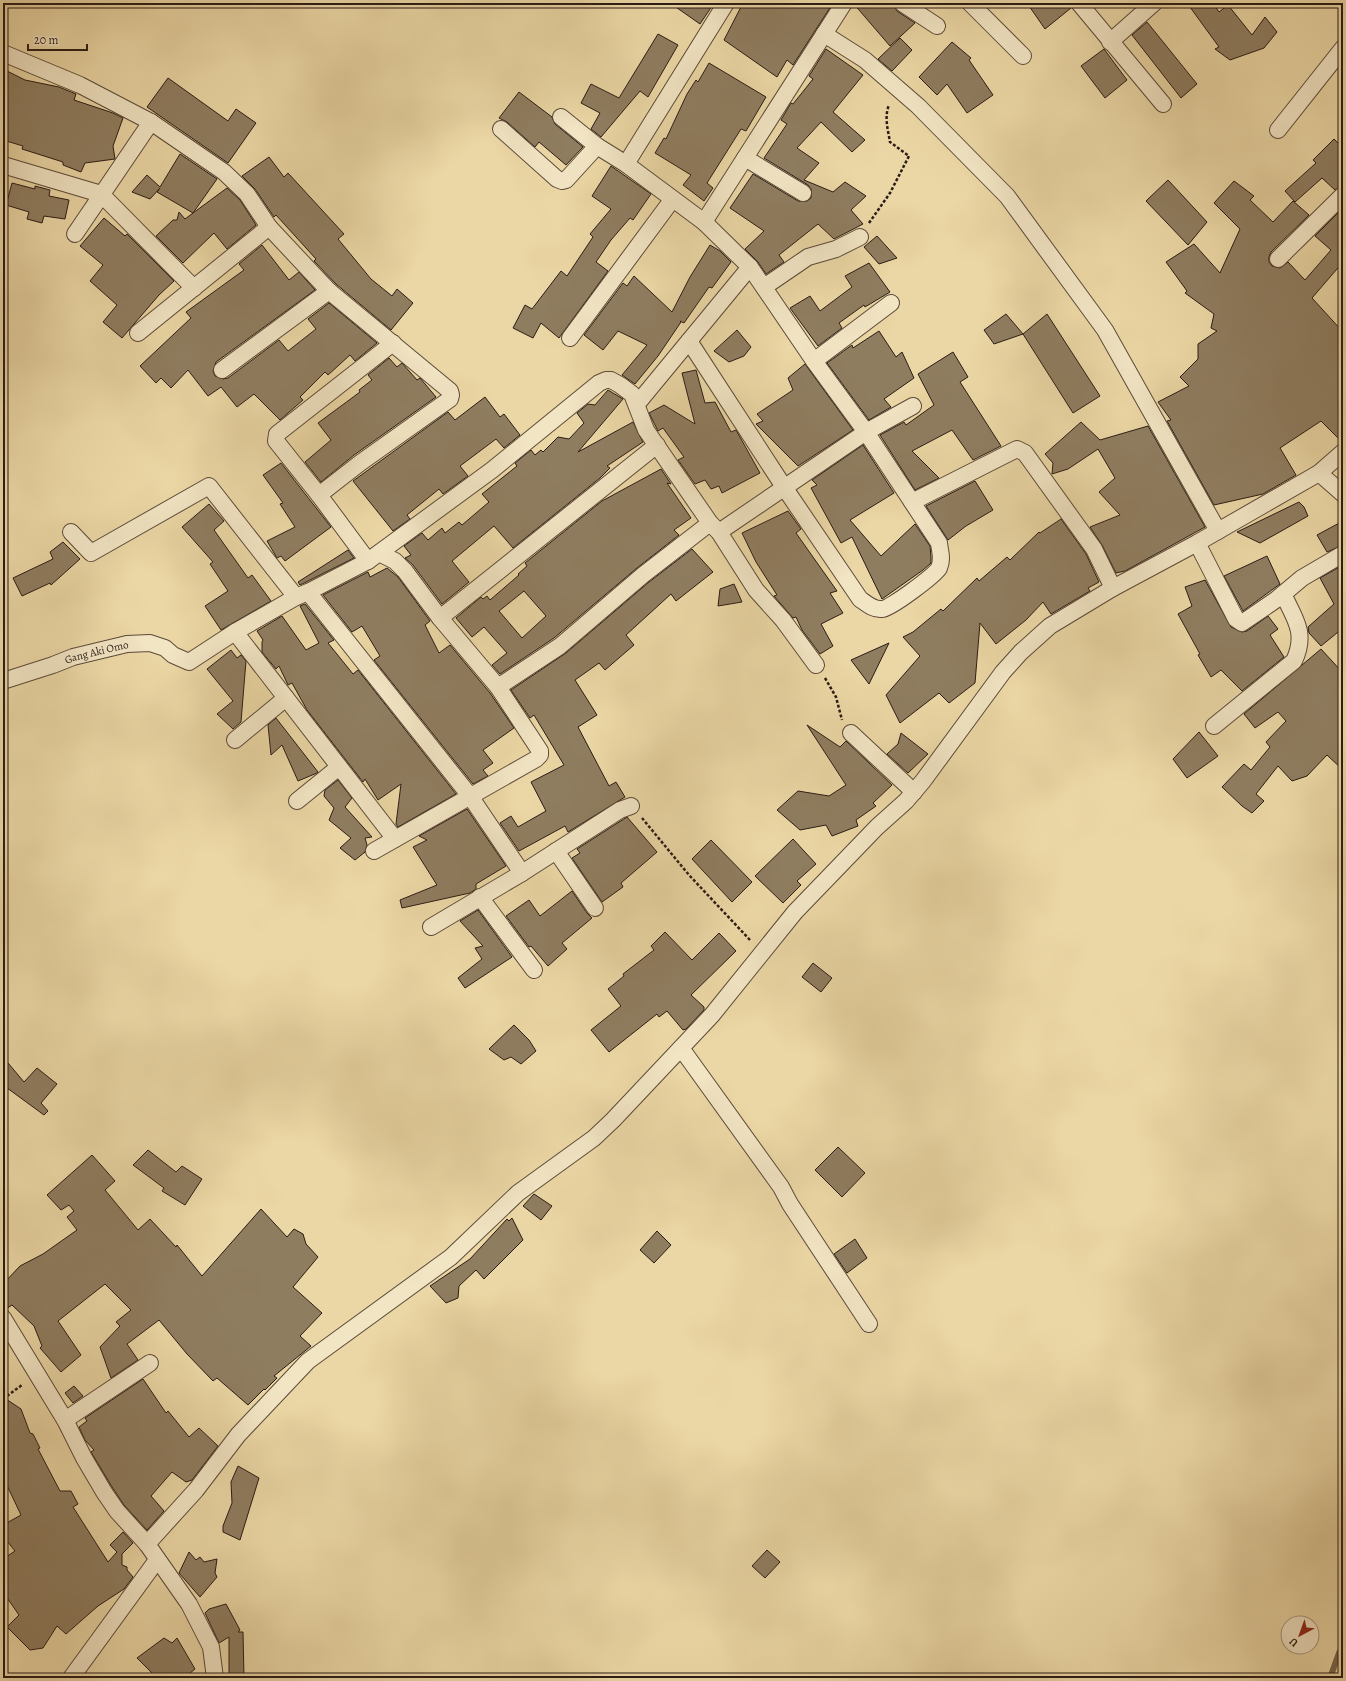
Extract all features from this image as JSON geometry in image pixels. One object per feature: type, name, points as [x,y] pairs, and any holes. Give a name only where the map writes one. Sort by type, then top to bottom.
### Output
[{"type":"street","points":[[626,164],[726,3]]},
{"type":"street","points":[[704,222],[844,3]]},
{"type":"street","points":[[902,3],[937,26]]},
{"type":"street","points":[[970,3],[1022,56]]},
{"type":"street","points":[[1079,3],[1163,104]]},
{"type":"street","points":[[1110,42],[1154,3]]},
{"type":"street","points":[[824,34],[865,60],[899,89],[918,106],[1007,196],[1105,330],[1218,531]]},
{"type":"street","points":[[1278,130],[1343,48]]},
{"type":"street","points":[[3,54],[80,85],[151,122],[224,172],[247,194],[269,227],[329,291],[450,391],[450,399],[360,463],[319,495]]},
{"type":"street","points":[[561,117],[597,146],[626,164],[672,200],[704,222],[750,267],[814,361],[866,432],[939,543],[942,559],[938,569],[925,581],[889,607],[881,609],[872,608],[860,599],[784,487],[689,341]]},
{"type":"street","points":[[75,234],[151,122]]},
{"type":"street","points":[[501,129],[562,182],[566,180],[597,146]]},
{"type":"street","points":[[745,158],[802,193]]},
{"type":"street","points":[[3,165],[101,194],[194,288]]},
{"type":"street","points":[[1278,259],[1343,195]]},
{"type":"street","points":[[570,338],[672,200]]},
{"type":"street","points":[[138,333],[269,227]]},
{"type":"street","points":[[764,287],[808,257],[836,249],[860,237]]},
{"type":"street","points":[[637,404],[750,267]]},
{"type":"street","points":[[222,370],[329,291]]},
{"type":"street","points":[[814,361],[891,303]]},
{"type":"street","points":[[374,851],[536,759],[540,755],[540,750],[498,687],[440,618],[405,571],[395,561],[374,557],[319,495],[276,441],[277,434],[393,344]]},
{"type":"street","points":[[395,839],[235,632],[302,594],[374,557],[492,470],[599,383],[611,380],[632,394],[646,430],[756,590],[783,620],[816,665]]},
{"type":"street","points":[[498,687],[560,646],[643,575],[714,527],[784,487],[866,432],[913,406]]},
{"type":"street","points":[[440,618],[657,445]]},
{"type":"street","points":[[912,502],[1017,450],[1025,453],[1094,549],[1113,588]]},
{"type":"street","points":[[147,1544],[196,1490],[238,1435],[308,1361],[451,1257],[518,1193],[594,1138],[712,1015],[795,912],[877,827],[906,801],[1012,662],[1050,626],[1113,588],[1197,543],[1319,473],[1343,452]]},
{"type":"street","points":[[1319,473],[1343,494]]},
{"type":"street","points":[[71,532],[91,552],[209,486],[302,594],[470,796],[522,873]]},
{"type":"street","points":[[1197,543],[1238,621],[1242,623],[1314,570],[1343,554]]},
{"type":"street","points":[[1214,726],[1294,661],[1299,648],[1300,630],[1282,594]]},
{"type":"street","name":"Gang Aki Omo","points":[[3,680],[53,665],[73,657],[127,644],[150,643],[165,648],[173,655],[189,662],[235,632]]},
{"type":"street","points":[[235,740],[286,698]]},
{"type":"street","points":[[851,734],[914,792]]},
{"type":"street","points":[[297,801],[339,766]]},
{"type":"street","points":[[430,927],[522,873],[620,810],[631,806]]},
{"type":"street","points":[[556,851],[595,908]]},
{"type":"street","points":[[480,897],[534,970]]},
{"type":"street","points":[[681,1048],[781,1187],[790,1204],[869,1324]]},
{"type":"street","points":[[3,1318],[65,1420],[84,1458],[104,1492],[122,1517],[147,1544],[189,1604],[212,1647],[215,1678]]},
{"type":"street","points":[[65,1420],[150,1364]]},
{"type":"street","points":[[71,1678],[157,1560]]},
{"type":"path","points":[[860,237],[890,193],[909,156],[890,142],[887,126],[887,110],[899,89]]},
{"type":"path","points":[[816,665],[836,697],[841,718],[851,734]]},
{"type":"path","points":[[631,806],[636,810],[689,875],[762,953]]},
{"type":"path","points":[[3,1399],[37,1373]]},
{"type":"building","points":[[670,3],[714,3],[700,24]]},
{"type":"building","points":[[743,3],[833,3],[793,65],[787,60],[777,77],[724,40]]},
{"type":"building","points":[[853,3],[893,3],[897,11],[915,23],[890,46]]},
{"type":"building","points":[[1027,3],[1070,3],[1071,8],[1045,29]]},
{"type":"building","points":[[1187,3],[1213,3],[1219,12],[1228,5],[1252,35],[1265,17],[1277,32],[1264,48],[1230,60],[1215,49],[1219,47]]},
{"type":"building","points":[[1147,22],[1197,84],[1181,98],[1132,35]]},
{"type":"building","points":[[658,34],[678,45],[648,97],[640,91],[601,137],[591,129],[600,113],[581,103],[591,84],[619,98]]},
{"type":"building","points":[[900,38],[912,50],[892,71],[878,59]]},
{"type":"building","points":[[952,42],[971,58],[969,60],[993,95],[967,113],[947,84],[937,95],[919,77]]},
{"type":"building","points":[[826,49],[863,75],[833,112],[865,140],[852,152],[821,122],[797,148],[819,163],[804,180],[833,192],[845,182],[866,196],[851,210],[863,224],[834,239],[818,224],[779,255],[784,262],[766,274],[758,262],[745,249],[764,231],[730,208],[753,174],[798,201],[807,201],[811,198],[811,189],[808,185],[764,158],[787,124],[781,120],[791,103],[793,104],[813,79],[809,76]]},
{"type":"building","points":[[1104,49],[1127,80],[1105,98],[1081,66]]},
{"type":"building","points":[[709,63],[766,97],[746,131],[741,129],[707,183],[713,188],[704,201],[683,185],[691,175],[655,153],[664,138],[666,139],[687,94],[696,80],[698,82]]},
{"type":"building","points":[[3,69],[25,80],[59,87],[76,94],[74,100],[113,113],[123,118],[113,146],[115,159],[85,163],[81,172],[63,165],[63,162],[22,149],[23,146],[3,140]]},
{"type":"building","points":[[168,78],[228,121],[236,109],[256,123],[228,163],[147,107]]},
{"type":"building","points":[[519,92],[552,117],[555,124],[583,147],[566,165],[539,142],[535,147],[507,122],[499,118]]},
{"type":"building","points":[[1334,139],[1343,148],[1343,186],[1335,190],[1322,178],[1295,202],[1285,191],[1316,163],[1313,160]]},
{"type":"building","points":[[180,154],[217,179],[193,213],[157,192],[160,188],[150,199],[132,192],[147,175],[160,187]]},
{"type":"building","points":[[269,157],[284,177],[288,173],[344,234],[338,239],[371,279],[392,296],[397,289],[413,303],[391,330],[336,284],[314,261],[316,259],[276,215],[274,217],[255,189],[242,176]]},
{"type":"building","points":[[611,166],[651,194],[633,220],[630,218],[611,240],[596,262],[608,271],[559,338],[541,323],[533,338],[513,328],[525,305],[532,309],[561,271],[567,276],[593,237],[590,234],[611,209],[592,196]]},
{"type":"building","points":[[1168,180],[1207,222],[1188,245],[1146,201]]},
{"type":"building","points":[[1234,181],[1254,196],[1250,200],[1273,222],[1293,201],[1309,215],[1271,252],[1269,257],[1269,262],[1272,266],[1280,268],[1288,262],[1305,280],[1331,250],[1315,236],[1343,208],[1343,262],[1312,298],[1343,332],[1343,443],[1321,421],[1280,448],[1296,475],[1263,494],[1214,505],[1167,421],[1171,420],[1158,402],[1189,386],[1180,377],[1198,359],[1198,344],[1217,331],[1211,328],[1214,314],[1185,293],[1187,291],[1166,262],[1194,244],[1220,273],[1240,229],[1214,203]]},
{"type":"building","points":[[12,183],[35,189],[35,186],[50,190],[49,196],[69,200],[65,219],[44,216],[42,223],[27,219],[29,212],[6,205]]},
{"type":"building","points":[[227,188],[240,200],[256,225],[227,249],[214,233],[183,263],[156,236],[173,220],[177,220],[179,212],[185,219]]},
{"type":"building","points":[[104,218],[125,236],[127,234],[174,281],[159,295],[122,338],[103,322],[117,305],[90,281],[103,265],[80,246]]},
{"type":"building","points":[[877,236],[897,258],[879,264],[864,247]]},
{"type":"building","points":[[262,245],[289,280],[299,272],[315,290],[216,362],[213,371],[215,376],[223,379],[228,378],[279,340],[288,351],[316,329],[308,319],[329,303],[377,343],[355,361],[350,355],[328,375],[325,372],[300,397],[303,400],[280,420],[254,394],[237,407],[221,387],[208,396],[188,370],[171,388],[161,378],[156,383],[140,366],[191,318],[186,312],[244,270],[239,264]]},
{"type":"building","points":[[710,245],[720,251],[731,262],[712,288],[709,287],[684,323],[680,321],[681,322],[658,356],[635,384],[622,375],[647,345],[618,331],[603,350],[584,335],[623,283],[627,286],[634,276],[672,312],[690,277]]},
{"type":"building","points":[[869,263],[890,292],[865,307],[864,305],[839,323],[842,328],[818,346],[790,308],[810,296],[820,311],[852,287],[845,276]]},
{"type":"building","points":[[1006,314],[1023,334],[994,344],[984,330]]},
{"type":"building","points":[[1047,314],[1100,396],[1073,413],[1023,334]]},
{"type":"building","points":[[737,330],[751,347],[744,356],[729,362],[714,351]]},
{"type":"building","points":[[879,331],[896,357],[902,352],[914,378],[884,399],[891,407],[869,420],[827,363],[852,345],[853,348]]},
{"type":"building","points":[[953,352],[968,377],[960,382],[1001,446],[973,460],[952,430],[912,451],[939,478],[915,490],[880,435],[904,422],[906,425],[934,405],[918,374]]},
{"type":"building","points":[[389,358],[397,367],[402,363],[417,380],[420,378],[436,397],[354,455],[321,482],[305,462],[331,440],[318,423],[360,392],[359,390],[372,380],[368,375]]},
{"type":"building","points":[[805,364],[853,430],[798,466],[756,424],[763,421],[757,414],[793,390],[788,378]]},
{"type":"building","points":[[696,370],[705,403],[715,402],[731,432],[736,430],[760,473],[722,493],[719,486],[711,489],[705,480],[695,484],[678,460],[684,457],[663,428],[658,431],[649,413],[664,405],[695,424],[682,373]]},
{"type":"building","points":[[608,390],[623,399],[578,452],[633,422],[643,442],[607,466],[610,468],[600,478],[513,548],[494,526],[452,561],[469,582],[442,604],[413,565],[405,558],[411,555],[404,546],[422,533],[428,540],[442,528],[445,533],[459,522],[462,525],[489,502],[482,494],[517,466],[515,463],[531,450],[535,455],[541,450],[543,452],[558,437],[569,439],[584,423],[577,413],[588,404],[595,405]]},
{"type":"building","points":[[485,397],[500,417],[504,414],[520,435],[504,448],[496,439],[460,466],[468,476],[443,494],[439,489],[407,515],[410,519],[393,531],[353,481],[448,412],[455,420]]},
{"type":"building","points":[[1081,422],[1100,440],[1148,426],[1205,527],[1125,571],[1116,573],[1102,545],[1090,527],[1120,515],[1099,492],[1115,478],[1098,449],[1068,469],[1052,474],[1053,463],[1045,454]]},
{"type":"building","points":[[863,445],[894,493],[850,520],[881,556],[915,524],[930,546],[931,563],[882,599],[852,537],[841,543],[811,488],[817,485],[812,480]]},
{"type":"building","points":[[281,463],[331,527],[285,561],[281,556],[277,558],[267,541],[295,527],[280,504],[283,503],[263,475]]},
{"type":"building","points":[[661,469],[671,484],[667,483],[691,518],[674,530],[679,535],[637,568],[554,638],[500,674],[492,665],[507,653],[484,627],[472,637],[456,618],[481,597],[483,599],[487,596],[490,600],[519,575],[518,574],[527,566],[525,563],[602,501]],"holes":[[[524,591],[546,616],[522,638],[499,611]]]},
{"type":"building","points":[[975,481],[993,510],[966,526],[948,540],[926,506]]},
{"type":"building","points":[[1299,502],[1304,507],[1308,516],[1260,543],[1237,532]]},
{"type":"building","points":[[209,504],[224,521],[214,530],[248,578],[252,575],[271,601],[221,630],[205,606],[228,591],[210,564],[213,562],[182,527]]},
{"type":"building","points":[[788,511],[801,529],[796,533],[837,591],[830,593],[843,613],[821,624],[833,646],[820,654],[802,630],[796,617],[793,618],[774,596],[777,595],[756,562],[742,533]]},
{"type":"building","points":[[1061,519],[1086,554],[1099,582],[1088,588],[1090,591],[1051,614],[1043,602],[1026,620],[996,644],[980,623],[975,683],[949,703],[939,693],[900,723],[886,695],[920,656],[903,637],[913,632],[941,609],[943,611],[977,578],[979,581],[1007,557],[1010,560],[1039,532],[1040,533]]},
{"type":"building","points":[[1343,521],[1343,545],[1327,552],[1317,535]]},
{"type":"building","points":[[63,542],[80,559],[51,585],[50,583],[22,596],[13,578],[53,559],[50,552]]},
{"type":"building","points":[[692,549],[713,572],[676,601],[671,594],[626,635],[634,645],[605,670],[599,663],[575,680],[597,715],[578,727],[609,786],[616,782],[625,797],[568,832],[565,826],[519,851],[500,823],[511,816],[518,827],[546,811],[531,782],[564,765],[534,715],[530,718],[511,690],[566,653],[649,582]]},
{"type":"building","points":[[348,550],[354,558],[300,585],[298,582]]},
{"type":"building","points":[[1267,556],[1280,584],[1243,611],[1224,576]]},
{"type":"building","points":[[1343,565],[1343,628],[1321,646],[1309,633],[1308,627],[1334,604],[1320,578]]},
{"type":"building","points":[[387,568],[398,577],[430,621],[425,625],[439,653],[450,645],[490,693],[514,728],[483,750],[493,763],[483,770],[488,776],[473,784],[374,660],[380,656],[362,626],[352,632],[323,595],[368,572],[370,577]]},
{"type":"building","points":[[1205,580],[1231,627],[1242,632],[1247,631],[1268,616],[1278,629],[1270,635],[1284,657],[1242,691],[1221,670],[1211,677],[1198,655],[1200,654],[1178,614],[1192,606],[1185,587]]},
{"type":"building","points":[[734,584],[742,602],[718,606],[720,589]]},
{"type":"building","points":[[305,604],[334,640],[328,643],[353,674],[358,670],[456,794],[398,827],[396,824],[401,784],[378,800],[365,779],[363,782],[307,710],[292,683],[288,685],[279,666],[276,669],[262,652],[263,640],[257,631],[282,616],[306,650],[319,643],[300,606]]},
{"type":"building","points":[[889,643],[869,684],[851,660]]},
{"type":"building","points":[[1321,649],[1343,673],[1343,770],[1327,755],[1307,776],[1292,781],[1278,766],[1256,794],[1264,801],[1252,813],[1242,806],[1222,787],[1244,764],[1251,770],[1270,747],[1266,742],[1286,721],[1278,712],[1255,728],[1244,714]]},
{"type":"building","points":[[231,650],[237,658],[241,655],[246,661],[241,722],[233,729],[217,714],[233,701],[207,669]]},
{"type":"building","points":[[276,718],[318,772],[317,773],[298,781],[282,745],[271,755],[268,725]]},
{"type":"building","points":[[807,725],[840,747],[846,741],[892,785],[873,803],[876,806],[856,820],[858,826],[832,836],[826,825],[800,830],[777,810],[798,791],[829,796],[846,785]]},
{"type":"building","points":[[1199,732],[1218,756],[1187,778],[1173,759]]},
{"type":"building","points":[[901,733],[928,754],[908,773],[887,754],[898,744]]},
{"type":"building","points":[[338,780],[352,798],[345,807],[372,837],[365,838],[367,845],[365,852],[355,860],[340,848],[351,838],[329,820],[334,808],[324,796],[325,790]]},
{"type":"building","points":[[467,809],[506,866],[476,884],[476,889],[470,893],[402,908],[400,900],[437,885],[413,847],[427,840],[419,836]]},
{"type":"building","points":[[627,817],[657,852],[621,883],[623,887],[602,902],[572,858],[580,853],[577,849]]},
{"type":"building","points":[[793,839],[816,864],[797,881],[801,885],[783,903],[755,876]]},
{"type":"building","points":[[711,840],[752,882],[732,902],[692,859]]},
{"type":"building","points":[[572,891],[592,918],[562,943],[567,949],[548,966],[531,946],[529,947],[506,916],[529,900],[540,916]]},
{"type":"building","points":[[478,910],[512,957],[465,988],[458,978],[482,959],[475,948],[483,946],[460,921]]},
{"type":"building","points":[[665,932],[692,960],[719,933],[736,951],[691,995],[704,1007],[704,1010],[686,1029],[683,1030],[667,1011],[659,1017],[657,1014],[609,1052],[591,1030],[621,1006],[608,989],[624,976],[623,974],[654,950],[651,946]]},
{"type":"building","points":[[813,963],[832,978],[821,992],[802,977]]},
{"type":"building","points":[[514,1025],[529,1040],[536,1051],[521,1064],[511,1057],[504,1060],[489,1049]]},
{"type":"building","points":[[3,1057],[24,1082],[37,1068],[57,1084],[41,1103],[48,1111],[44,1115],[3,1085]]},
{"type":"building","points":[[838,1147],[865,1173],[842,1197],[815,1170]]},
{"type":"building","points":[[148,1150],[176,1172],[182,1166],[202,1179],[185,1205],[162,1191],[164,1188],[133,1165]]},
{"type":"building","points":[[92,1155],[115,1181],[105,1190],[138,1230],[150,1219],[176,1247],[177,1245],[202,1276],[261,1209],[287,1237],[294,1229],[303,1234],[306,1244],[318,1257],[293,1287],[322,1313],[300,1336],[311,1346],[274,1376],[277,1378],[248,1405],[217,1378],[213,1381],[187,1354],[159,1320],[127,1344],[138,1360],[111,1378],[100,1347],[120,1326],[116,1322],[131,1310],[105,1284],[58,1321],[81,1355],[61,1372],[40,1348],[42,1346],[34,1326],[12,1305],[6,1309],[3,1309],[3,1284],[20,1266],[43,1254],[77,1230],[67,1217],[74,1211],[69,1205],[61,1210],[47,1195]]},
{"type":"building","points":[[534,1194],[552,1206],[541,1220],[523,1206]]},
{"type":"building","points":[[512,1218],[523,1240],[484,1279],[476,1270],[459,1286],[458,1298],[446,1303],[430,1286],[470,1259],[507,1219],[509,1221]]},
{"type":"building","points":[[657,1231],[671,1245],[654,1263],[640,1250]]},
{"type":"building","points":[[855,1239],[867,1258],[847,1273],[834,1254]]},
{"type":"building","points":[[143,1379],[166,1413],[168,1411],[189,1437],[199,1428],[218,1446],[192,1480],[186,1482],[172,1472],[151,1496],[164,1511],[147,1530],[124,1505],[112,1487],[91,1452],[94,1450],[85,1440],[79,1427],[87,1421],[85,1418]]},
{"type":"building","points":[[74,1386],[83,1396],[73,1403],[65,1393]]},
{"type":"building","points":[[3,1397],[21,1409],[30,1433],[33,1434],[40,1448],[38,1449],[60,1491],[71,1491],[78,1504],[73,1507],[108,1562],[117,1552],[110,1545],[123,1532],[133,1543],[122,1554],[122,1565],[127,1567],[127,1570],[133,1577],[124,1589],[98,1606],[66,1634],[57,1626],[43,1648],[30,1650],[7,1627],[19,1615],[3,1592],[3,1559],[15,1551],[3,1536],[3,1525],[21,1515],[3,1477]]},
{"type":"building","points":[[238,1466],[259,1478],[240,1540],[223,1532],[223,1526],[232,1503],[231,1482]]},
{"type":"building","points":[[767,1550],[780,1562],[765,1578],[752,1566]]},
{"type":"building","points":[[189,1552],[196,1560],[200,1557],[204,1562],[217,1559],[215,1573],[217,1577],[200,1597],[179,1573]]},
{"type":"building","points":[[226,1604],[240,1630],[238,1632],[243,1632],[244,1678],[229,1678],[229,1637],[219,1643],[205,1613],[209,1609]]},
{"type":"building","points":[[164,1638],[172,1643],[177,1638],[195,1669],[184,1678],[157,1678],[137,1658]]},
{"type":"waterway","points":[[1330,1678],[1339,1653],[1343,1647]]}]
